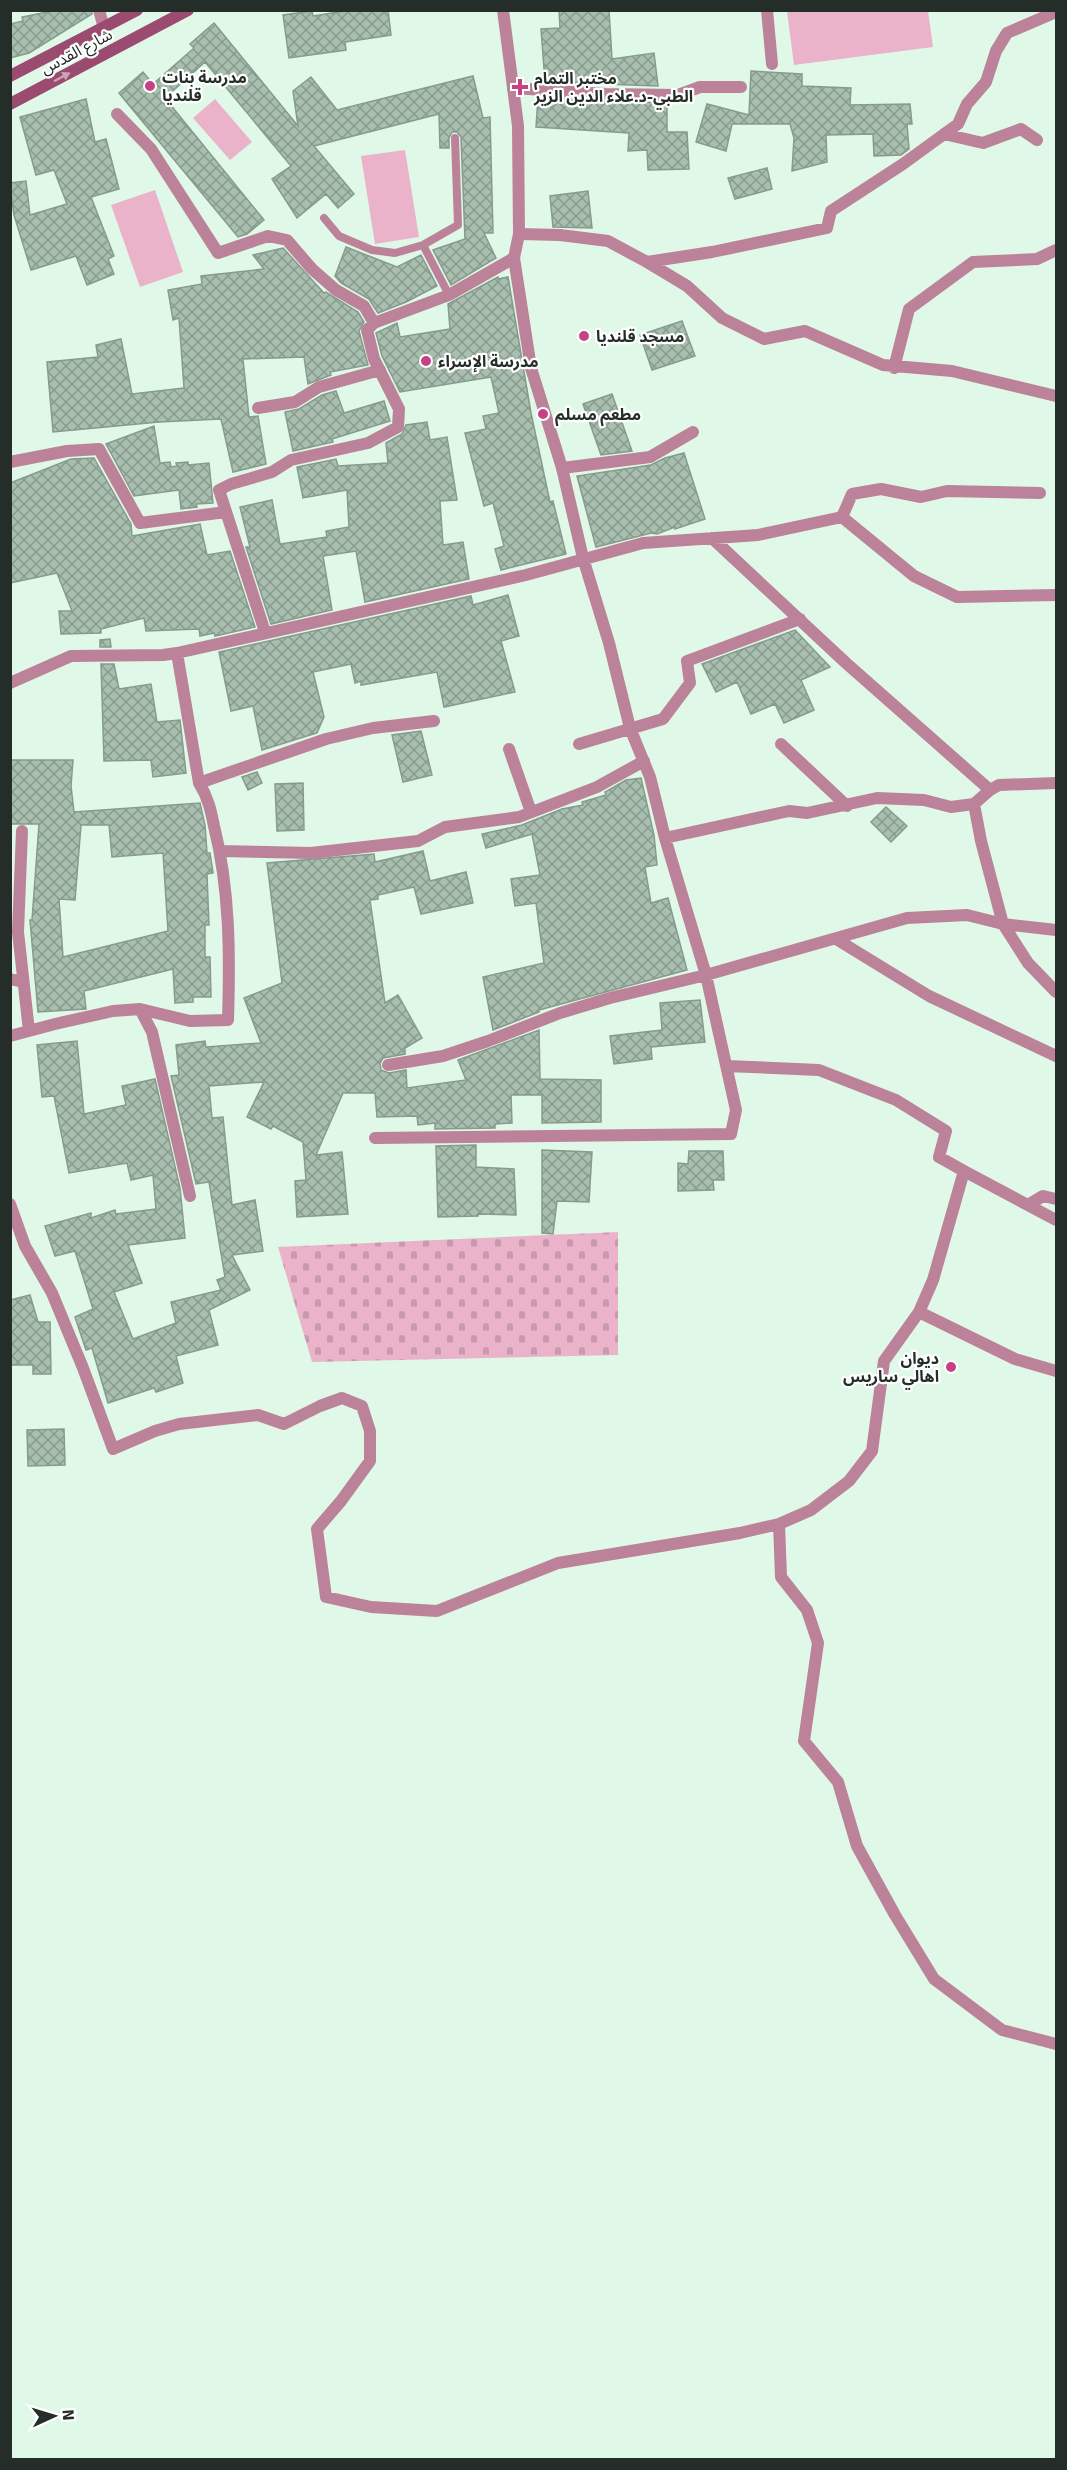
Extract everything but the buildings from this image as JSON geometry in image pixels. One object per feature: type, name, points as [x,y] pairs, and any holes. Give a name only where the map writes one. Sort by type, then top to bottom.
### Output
[{"type":"main road","name":"شارع القدس","points":[[10,76],[137,10]]},
{"type":"main road","name":"شارع القدس","points":[[10,104],[188,10]]},
{"type":"street","points":[[99,10],[104,28]]},
{"type":"street","points":[[375,1138],[731,1134],[736,1110],[706,975],[665,838],[650,777],[630,728],[609,643],[583,558],[562,468],[531,368],[514,258],[519,234],[518,126],[503,10]]},
{"type":"street","points":[[767,10],[772,64]]},
{"type":"street","points":[[647,262],[712,252],[827,228],[831,212],[958,124],[967,104],[986,82],[996,51],[1007,33],[1033,24],[1056,12]]},
{"type":"street","points":[[513,88],[606,94],[678,95],[700,87],[741,87]]},
{"type":"street","points":[[117,114],[151,149],[218,253],[268,236],[287,240],[336,290],[364,306],[374,322]]},
{"type":"street","points":[[944,135],[983,143],[1021,129],[1037,140]]},
{"type":"street","points":[[519,234],[560,235],[608,241],[687,286],[722,318],[764,339],[804,331],[894,368],[952,371],[1056,396]]},
{"type":"street","points":[[894,368],[909,309],[973,262],[1037,259],[1056,250]]},
{"type":"street","points":[[265,632],[219,490],[272,471],[291,460],[368,442],[398,427],[399,409],[374,359],[368,330],[374,322],[449,295],[514,258]]},
{"type":"street","points":[[258,408],[295,402],[319,387],[380,370]]},
{"type":"street","points":[[562,468],[650,457],[693,432]]},
{"type":"street","points":[[10,462],[67,451],[99,449],[140,523],[226,512]]},
{"type":"street","points":[[842,518],[852,495],[881,489],[921,498],[947,491],[1040,493]]},
{"type":"street","points":[[10,683],[71,656],[177,653],[526,575],[643,543],[759,535],[842,518]]},
{"type":"street","points":[[842,518],[914,576],[957,597],[1056,595]]},
{"type":"street","points":[[712,538],[846,663],[990,790]]},
{"type":"street","points":[[579,744],[663,719],[690,683],[687,661],[800,619]]},
{"type":"street","points":[[10,1036],[113,1011],[140,1009],[190,1021],[228,1020],[230,947],[220,851],[207,795],[199,783],[177,653]]},
{"type":"street","points":[[199,783],[326,739],[373,728],[434,721]]},
{"type":"street","points":[[781,744],[847,806]]},
{"type":"street","points":[[509,749],[531,812]]},
{"type":"street","points":[[220,851],[311,853],[418,841],[446,827],[519,817],[597,787],[644,761]]},
{"type":"street","points":[[665,838],[789,811],[807,813],[877,798],[924,800],[951,807],[974,804],[999,785],[1056,783]]},
{"type":"street","points":[[974,804],[981,841],[1003,924],[1028,963],[1056,992]]},
{"type":"street","points":[[22,831],[18,932],[29,1031]]},
{"type":"street","points":[[388,1065],[442,1056],[560,1013],[610,998],[706,975],[907,918],[967,915],[1003,924],[1056,930]]},
{"type":"street","points":[[836,939],[929,996],[1056,1053]]},
{"type":"street","points":[[10,980],[23,982]]},
{"type":"street","points":[[140,1009],[152,1032],[190,1196]]},
{"type":"street","points":[[727,1066],[819,1070],[896,1100],[946,1131],[939,1157],[1056,1220]]},
{"type":"street","points":[[10,1204],[25,1246],[52,1293],[113,1449],[178,1424],[258,1414],[284,1424],[342,1398],[362,1406],[370,1431],[370,1461],[341,1501],[316,1529],[326,1597],[371,1607],[437,1611],[558,1563],[740,1533],[779,1524],[812,1510],[849,1481],[872,1451],[884,1361],[920,1312],[933,1280],[964,1171]]},
{"type":"street","points":[[1028,1205],[1043,1196],[1056,1199]]},
{"type":"street","points":[[920,1312],[1015,1359],[1056,1371]]},
{"type":"street","points":[[779,1524],[781,1577],[807,1610],[818,1643],[804,1741],[838,1782],[857,1846],[934,1979],[1002,2030],[1056,2044]]},
{"type":"lane","points":[[324,218],[339,236],[372,250],[394,253],[423,245],[458,225],[454,138]]},
{"type":"lane","points":[[423,245],[449,295]]},
{"type":"green space","points":[[787,11],[928,11],[933,47],[794,65]]},
{"type":"green space","points":[[215,99],[252,142],[230,160],[193,118]]},
{"type":"green space","points":[[405,150],[419,237],[375,244],[361,156]]},
{"type":"green space","points":[[155,190],[183,272],[140,287],[111,205]]},
{"type":"green space","points":[[618,1232],[618,1355],[312,1362],[278,1247]]},
{"type":"place","name":"مدرسة بنات قلنديا","points":[[150,86]]},
{"type":"place","name":"مختبر التمام الطبي-د.علاء الدين الزير","points":[[520,87]]},
{"type":"place","name":"مسجد قلنديا","points":[[584,336]]},
{"type":"place","name":"مدرسة الإسراء","points":[[426,361]]},
{"type":"place","name":"مطعم مسلم","points":[[543,414]]},
{"type":"place","name":"ديوان اهالي ساريس","points":[[951,1367]]}]
